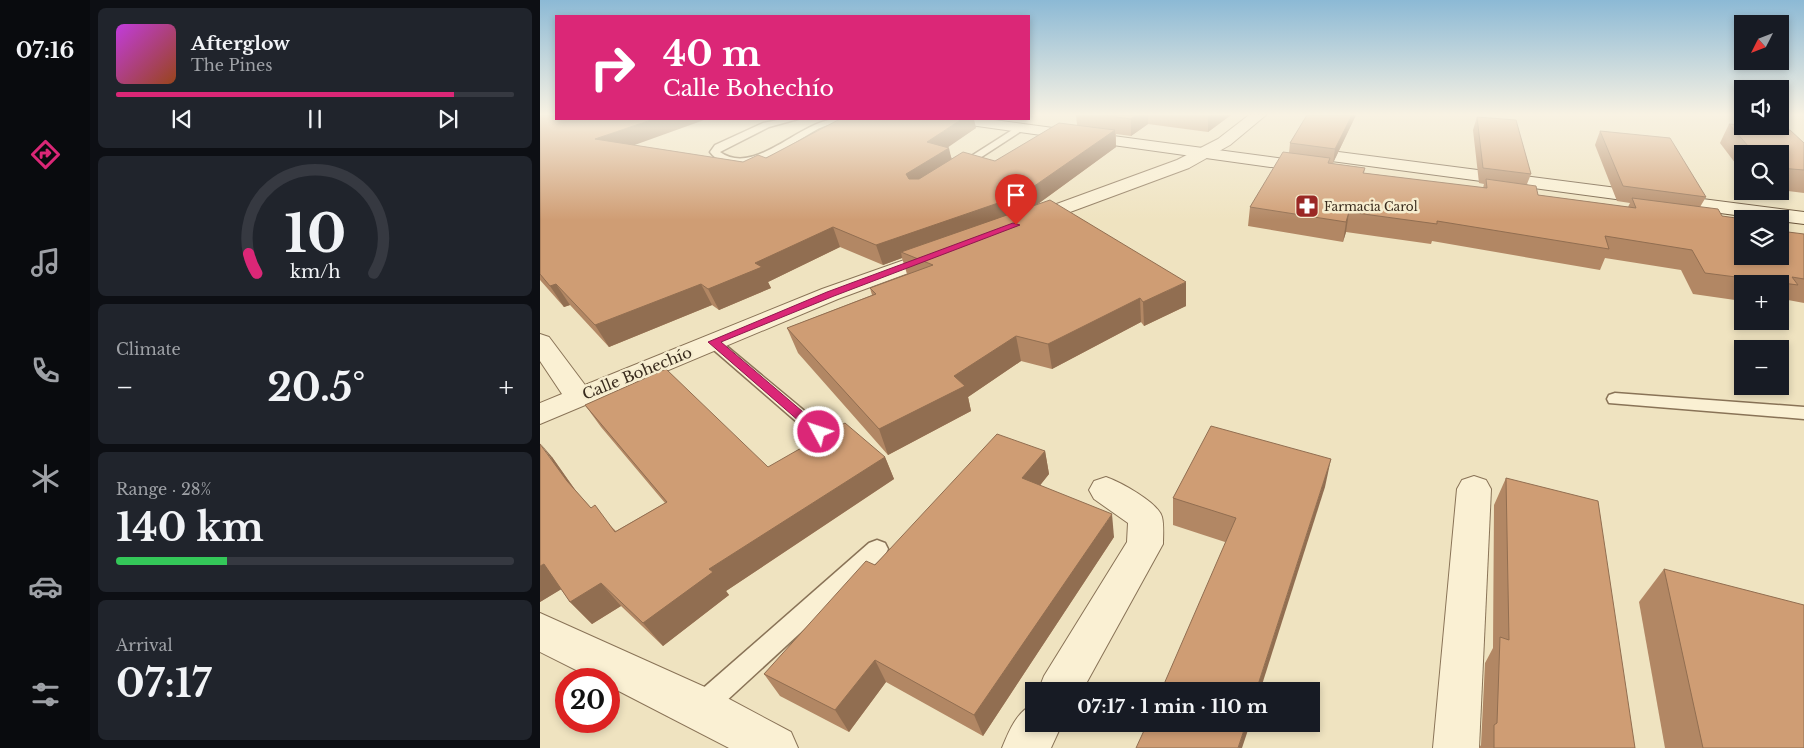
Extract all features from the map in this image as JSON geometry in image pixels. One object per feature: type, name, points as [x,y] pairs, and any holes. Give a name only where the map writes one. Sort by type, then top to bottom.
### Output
[{"type":"main road","points":[[1181,150],[1734,225]]},
{"type":"main road","points":[[1006,229],[1183,164],[1211,150]]},
{"type":"main road","points":[[1284,150],[1804,218]]},
{"type":"main road","points":[[1789,232],[1804,235]]},
{"type":"main road","name":"Calle Bohechío","points":[[540,414],[830,294],[960,246]]},
{"type":"main road","points":[[540,342],[579,397]]},
{"type":"main road","points":[[1456,748],[1474,489]]},
{"type":"main road","points":[[1064,682],[1145,544],[1145,517],[1106,490]]},
{"type":"main road","points":[[540,632],[700,708],[776,748]]},
{"type":"main road","points":[[1025,748],[1035,732]]},
{"type":"lane","points":[[716,150],[715,152],[726,158],[736,160],[765,156],[776,150]]},
{"type":"lane","points":[[950,174],[985,150]]},
{"type":"lane","points":[[713,342],[819,432]]},
{"type":"lane","points":[[1615,399],[1804,413]]},
{"type":"lane","points":[[700,708],[877,549]]},
{"type":"building","points":[[540,150],[665,150],[743,162],[758,155],[766,158],[781,150],[946,150],[906,174],[909,179],[919,179],[963,152],[995,161],[1014,150],[1086,150],[1030,189],[1033,191],[876,245],[833,227],[755,263],[762,267],[708,289],[701,284],[595,325],[556,284],[550,286],[540,274]]},
{"type":"building","points":[[1481,150],[1524,150],[1531,174],[1483,168]]},
{"type":"building","points":[[1608,150],[1677,150],[1706,197],[1623,186]]},
{"type":"building","points":[[1789,150],[1804,150],[1804,170],[1789,169]]},
{"type":"building","points":[[1283,152],[1330,158],[1328,163],[1365,168],[1363,173],[1487,188],[1486,179],[1536,186],[1538,195],[1636,208],[1632,198],[1718,209],[1722,216],[1734,218],[1734,265],[1789,265],[1789,232],[1804,234],[1804,279],[1792,277],[1798,285],[1789,284],[1789,275],[1734,275],[1734,277],[1705,273],[1692,250],[1605,236],[1609,249],[1437,221],[1437,224],[1349,212],[1346,222],[1250,207]]},
{"type":"building","points":[[1050,200],[1186,282],[1143,302],[1140,298],[1048,344],[1016,336],[954,376],[965,386],[879,429],[787,328],[876,294],[870,288],[933,265],[901,252]]},
{"type":"building","points":[[666,369],[768,467],[845,423],[885,457],[709,569],[713,572],[643,623],[601,583],[570,602],[544,564],[540,566],[540,444],[567,481],[591,508],[595,505],[615,532],[667,502],[585,405]]},
{"type":"building","points":[[1211,426],[1331,459],[1259,682],[1165,682],[1236,518],[1173,498]]},
{"type":"building","points":[[997,434],[1045,451],[1022,478],[1112,514],[974,715],[875,660],[835,710],[764,674],[866,561],[875,565]]},
{"type":"building","points":[[1506,478],[1598,501],[1635,748],[1494,748],[1494,725],[1497,723],[1500,637],[1509,640]]},
{"type":"building","points":[[1664,569],[1804,605],[1804,748],[1703,748]]},
{"type":"building","points":[[1143,732],[1243,732],[1238,748],[1136,748]]},
{"type":"place","name":"Farmacia Carol","points":[[1307,206]]},
{"type":"route","points":[[819,432],[713,342],[830,294],[1016,225]]}]
